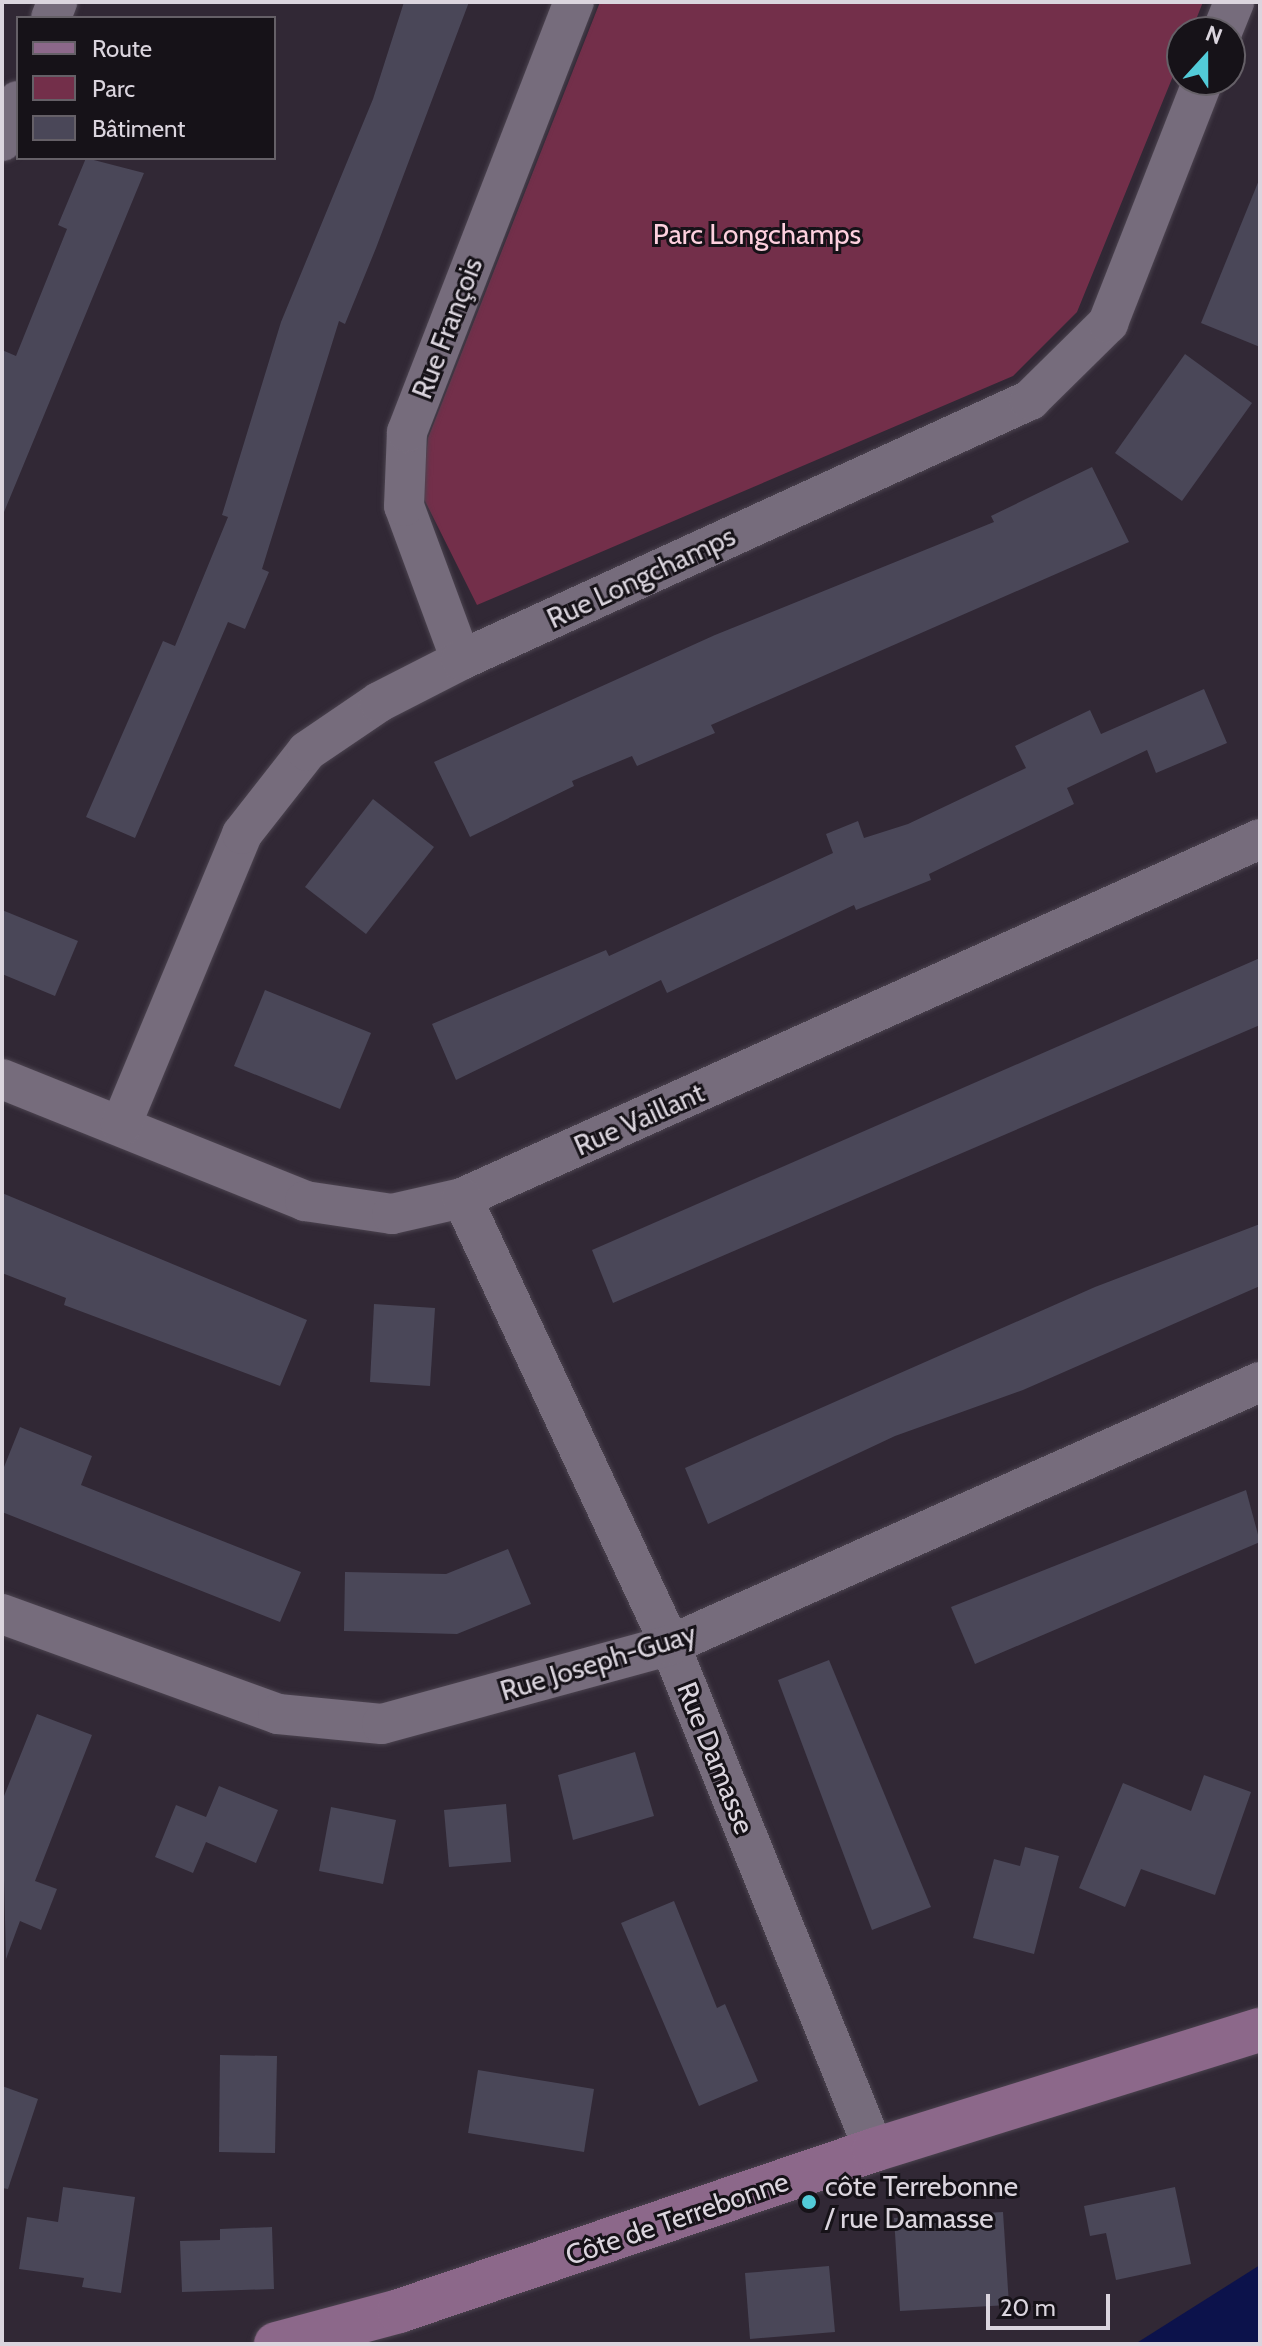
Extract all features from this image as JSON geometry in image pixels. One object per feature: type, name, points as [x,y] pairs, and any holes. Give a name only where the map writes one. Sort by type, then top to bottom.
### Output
[{"type":"main road","name":"Côte de Terrebonne","points":[[276,2344],[422,2304],[874,2150],[1260,2030]]},
{"type":"street","name":"Rue François","points":[[461,660],[404,506],[407,432],[574,2]]},
{"type":"street","name":"Rue Longchamps","points":[[121,1125],[242,834],[307,751],[379,702],[461,660],[1030,400],[1108,323],[1197,96]]},
{"type":"street","points":[[2,141],[16,106]]},
{"type":"street","name":"Rue Vaillant","points":[[2,1079],[305,1201],[392,1214],[462,1198],[1260,839]]},
{"type":"street","name":"Rue Damasse","points":[[462,1198],[670,1645],[874,2150]]},
{"type":"street","name":"Rue Joseph-Guay","points":[[2,1614],[278,1714],[382,1724],[670,1645],[1260,1382]]},
{"type":"green space","name":"Parc Longchamps","points":[[600,2],[1203,2],[1197,16],[1166,16],[1166,93],[1077,312],[1013,376],[477,605],[422,495],[428,438]]},
{"type":"shaded area","points":[[1260,2265],[1260,2344],[1135,2344]]},
{"type":"building","points":[[404,2],[469,2],[376,248],[345,324],[339,321],[262,569],[269,572],[245,629],[228,622],[135,838],[86,817],[163,641],[175,646],[228,517],[222,515],[281,322],[373,99]]},
{"type":"building","points":[[85,160],[144,173],[2,517],[2,350],[16,356],[67,229],[58,225]]},
{"type":"building","points":[[1260,181],[1260,347],[1201,323]]},
{"type":"building","points":[[1185,354],[1252,403],[1182,501],[1115,453]]},
{"type":"building","points":[[1092,467],[1129,542],[711,725],[715,733],[637,766],[632,756],[572,781],[574,786],[470,837],[434,762],[715,635],[994,522],[991,516]]},
{"type":"building","points":[[1204,689],[1227,743],[1156,773],[1147,750],[1067,788],[1074,804],[929,874],[931,880],[856,910],[854,905],[667,993],[661,980],[456,1080],[432,1024],[606,950],[609,956],[833,853],[826,834],[858,821],[864,838],[908,824],[1026,768],[1015,746],[1090,710],[1101,734]]},
{"type":"building","points":[[373,799],[434,847],[366,934],[305,887]]},
{"type":"building","points":[[2,910],[78,941],[55,996],[2,974]]},
{"type":"building","points":[[1260,958],[1260,1025],[613,1303],[592,1250]]},
{"type":"building","points":[[265,990],[371,1033],[340,1109],[234,1066]]},
{"type":"building","points":[[2,1193],[307,1320],[280,1386],[64,1305],[66,1298],[2,1273]]},
{"type":"building","points":[[1260,1224],[1260,1286],[1023,1390],[895,1436],[708,1524],[685,1468],[1095,1287]]},
{"type":"building","points":[[374,1304],[435,1308],[430,1386],[370,1382]]},
{"type":"building","points":[[20,1427],[92,1456],[81,1485],[301,1572],[280,1622],[2,1512],[2,1472]]},
{"type":"building","points":[[1246,1490],[1260,1542],[975,1664],[951,1607]]},
{"type":"building","points":[[508,1549],[531,1604],[457,1634],[344,1631],[345,1572],[446,1574]]},
{"type":"building","points":[[829,1660],[931,1907],[872,1930],[778,1680]]},
{"type":"building","points":[[37,1714],[92,1735],[35,1881],[57,1889],[41,1930],[20,1921],[6,1959],[2,1801]]},
{"type":"building","points":[[635,1752],[654,1816],[573,1840],[558,1775]]},
{"type":"building","points":[[1204,1775],[1251,1792],[1215,1895],[1141,1869],[1125,1907],[1079,1888],[1123,1783],[1191,1811]]},
{"type":"building","points":[[219,1786],[278,1810],[256,1863],[206,1842],[193,1873],[155,1857],[176,1805],[206,1817]]},
{"type":"building","points":[[506,1804],[511,1862],[449,1867],[444,1810]]},
{"type":"building","points":[[331,1807],[396,1820],[383,1884],[319,1871]]},
{"type":"building","points":[[1025,1847],[1059,1856],[1034,1954],[973,1938],[994,1859],[1020,1866]]},
{"type":"building","points":[[674,1901],[717,2008],[725,2004],[758,2081],[699,2106],[621,1923]]},
{"type":"building","points":[[220,2055],[277,2056],[275,2153],[219,2152]]},
{"type":"building","points":[[478,2070],[594,2089],[584,2152],[468,2133]]},
{"type":"building","points":[[2,2086],[38,2099],[8,2189],[2,2188]]},
{"type":"building","points":[[63,2187],[135,2197],[121,2293],[82,2287],[84,2278],[19,2269],[27,2217],[58,2222]]},
{"type":"building","points":[[1175,2187],[1191,2264],[1116,2280],[1106,2233],[1090,2236],[1084,2206]]},
{"type":"building","points":[[1003,2212],[1009,2305],[900,2311],[894,2218]]},
{"type":"building","points":[[272,2227],[274,2289],[182,2292],[180,2241],[220,2240],[220,2229]]},
{"type":"building","points":[[829,2266],[835,2332],[750,2339],[745,2273]]},
{"type":"place","name":"côte Terrebonne / rue Damasse","points":[[809,2202]]}]
